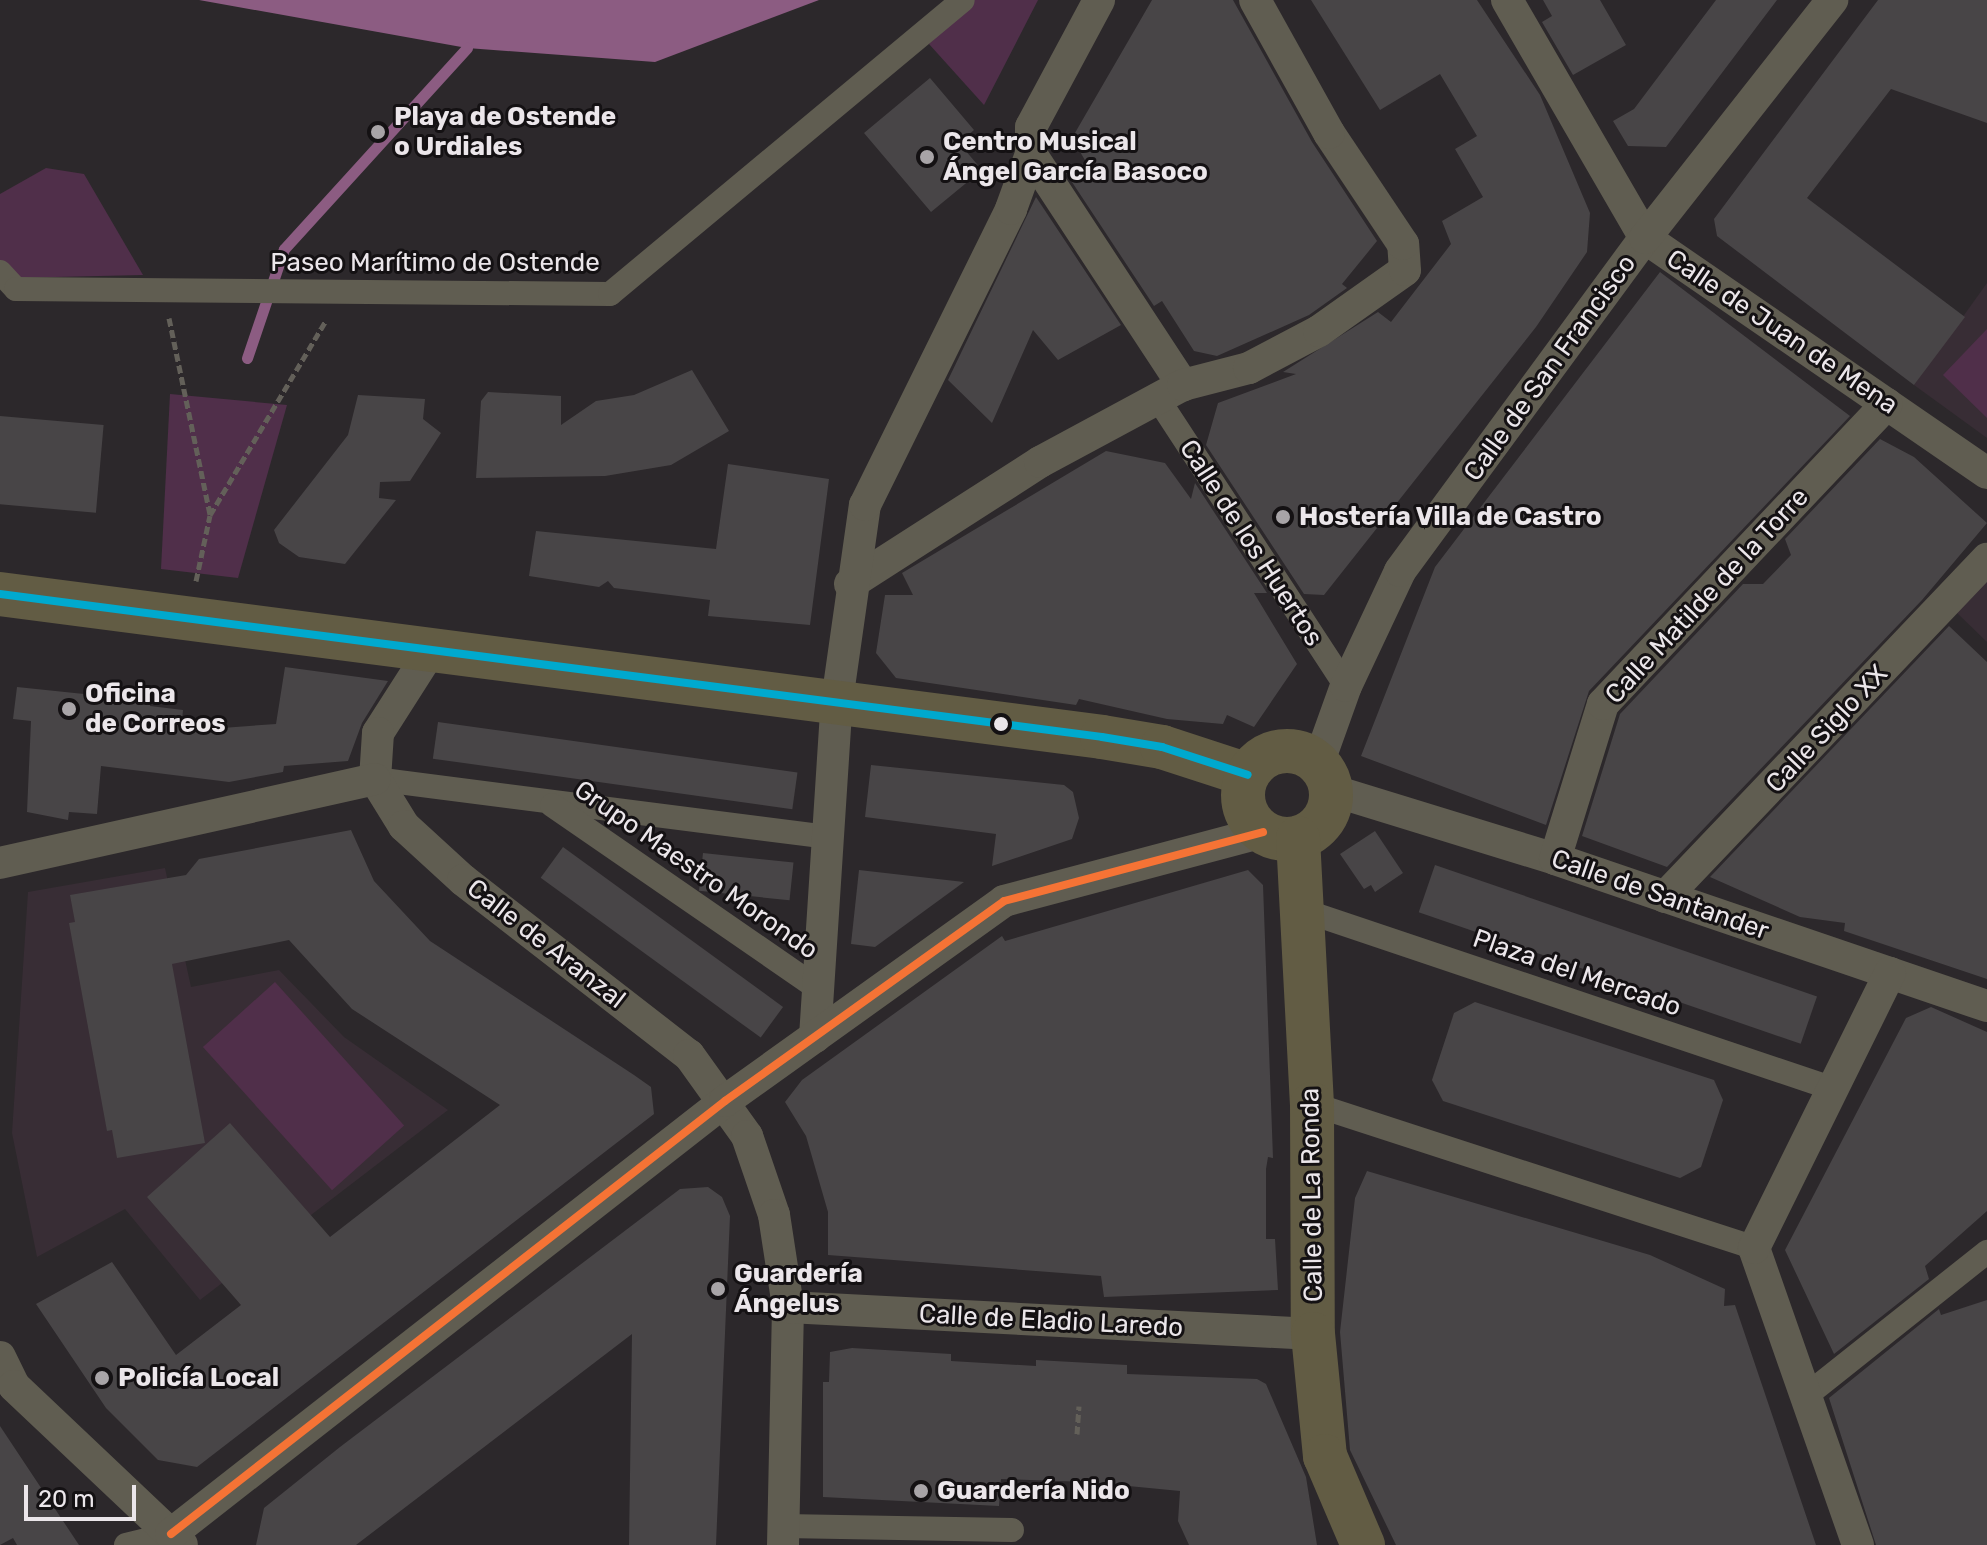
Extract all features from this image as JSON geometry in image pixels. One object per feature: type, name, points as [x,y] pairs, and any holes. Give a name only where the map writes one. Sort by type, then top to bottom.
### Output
[{"type":"highway","points":[[0,594],[837,701],[1162,747],[1248,775]]},
{"type":"highway","points":[[1280,752],[1325,777],[1320,825],[1281,835],[1247,812],[1248,775],[1280,752]]},
{"type":"highway","name":"Calle de La Ronda","points":[[1281,835],[1302,910],[1312,1104],[1313,1334],[1325,1456],[1363,1545]]},
{"type":"street","name":"Paseo Marítimo de Ostende","points":[[0,272],[16,289],[610,294],[963,0]]},
{"type":"street","points":[[815,1037],[814,986],[837,701],[850,584],[865,505],[1011,209],[1031,154],[1031,127],[1099,0]]},
{"type":"street","points":[[850,584],[1040,462],[1170,392],[1249,368],[1379,293],[1405,270],[1403,244],[1329,133],[1255,0]]},
{"type":"street","name":"Calle de Juan de Mena","points":[[1507,0],[1645,238],[1987,473]]},
{"type":"street","name":"Calle de San Francisco","points":[[1325,777],[1346,686],[1400,571],[1645,238],[1832,0]]},
{"type":"street","name":"Calle de los Huertos","points":[[1031,154],[1346,686]]},
{"type":"street","name":"Calle Matilde de la Torre","points":[[1555,859],[1603,704],[1887,404]]},
{"type":"street","name":"Calle Siglo XX","points":[[1665,897],[1987,559]]},
{"type":"street","points":[[0,863],[375,779],[378,733],[431,650]]},
{"type":"street","name":"Calle de Santander","points":[[1325,777],[1987,1006]]},
{"type":"street","name":"Grupo Maestro Morondo","points":[[375,779],[827,837]]},
{"type":"street","name":"Calle de Aranzal","points":[[375,779],[404,826],[463,880],[689,1055],[725,1101],[747,1136],[774,1215],[788,1307],[784,1536]]},
{"type":"street","name":"Grupo Maestro Morondo","points":[[546,801],[814,986]]},
{"type":"street","points":[[126,1545],[177,1539],[725,1101],[1004,901],[1281,835]]},
{"type":"street","name":"Plaza del Mercado","points":[[1302,910],[1834,1089]]},
{"type":"street","points":[[1858,1545],[1754,1248],[1890,973]]},
{"type":"street","points":[[1312,1104],[1754,1248]]},
{"type":"street","points":[[1807,1395],[1987,1252]]},
{"type":"street","name":"Calle de Eladio Laredo","points":[[788,1307],[1313,1334]]},
{"type":"street","points":[[0,1357],[7,1387],[177,1539]]},
{"type":"street","points":[[784,1536],[1012,1530]]},
{"type":"path","points":[[162,290],[210,515]]},
{"type":"path","points":[[189,618],[210,515],[343,291]]},
{"type":"path","points":[[1077,1434],[1079,1406]]},
{"type":"path","points":[[1074,1494],[1076,1480]]},
{"type":"shaded area","points":[[199,0],[819,0],[655,62],[467,48]]},
{"type":"shaded area","points":[[967,0],[1038,0],[984,105],[929,44]]},
{"type":"shaded area","points":[[46,168],[84,174],[143,275],[12,278],[0,265],[0,194]]},
{"type":"shaded area","points":[[1987,283],[1987,438],[1914,385]]},
{"type":"shaded area","points":[[1987,329],[1987,418],[1943,375]]},
{"type":"shaded area","points":[[170,394],[287,405],[238,578],[161,569]]},
{"type":"shaded area","points":[[1987,580],[1987,642],[1956,612]]},
{"type":"shaded area","points":[[165,868],[191,987],[279,970],[344,1037],[448,1110],[200,1300],[125,1209],[37,1257],[12,1133],[28,892]]},
{"type":"shaded area","points":[[275,982],[404,1125],[332,1190],[203,1047]]},
{"type":"building","points":[[1152,0],[1233,0],[1312,142],[1377,241],[1342,284],[1347,288],[1309,315],[1217,356],[1194,351],[1162,301],[1154,306],[1066,173],[1086,162],[1072,138]]},
{"type":"building","points":[[1311,0],[1477,0],[1540,95],[1590,213],[1587,252],[1536,327],[1324,595],[1304,594],[1206,445],[1218,403],[1296,374],[1283,372],[1378,312],[1391,322],[1451,244],[1442,221],[1483,197],[1455,149],[1477,136],[1440,74],[1380,110]]},
{"type":"building","points":[[1543,0],[1600,0],[1626,45],[1573,75],[1542,22],[1552,16]]},
{"type":"building","points":[[1716,0],[1777,0],[1666,147],[1628,146],[1613,121],[1634,109]]},
{"type":"building","points":[[1878,0],[1987,0],[1987,123],[1891,89],[1807,198],[1965,317],[1914,385],[1717,236],[1714,219]]},
{"type":"building","name":"Centro Musical Ángel García Basoco","points":[[930,78],[974,130],[959,143],[982,170],[931,212],[864,133]]},
{"type":"building","points":[[1036,197],[1121,325],[1058,360],[1033,330],[992,423],[948,380]]},
{"type":"building","points":[[1660,272],[1850,416],[1589,691],[1546,825],[1361,756],[1435,567]]},
{"type":"building","points":[[692,370],[729,431],[671,465],[605,476],[476,478],[481,401],[488,392],[561,396],[561,425],[596,401],[634,395]]},
{"type":"building","points":[[358,395],[425,399],[423,419],[441,433],[410,481],[380,482],[379,498],[396,500],[345,564],[299,557],[279,543],[274,530],[348,435]]},
{"type":"building","points":[[0,416],[104,425],[96,513],[0,504]]},
{"type":"building","points":[[1880,439],[1914,457],[1987,523],[1922,600],[1667,867],[1582,836],[1620,714],[1743,584],[1763,584],[1791,555],[1785,539]]},
{"type":"building","points":[[1106,451],[1165,463],[1191,499],[1195,483],[1267,593],[1254,593],[1297,664],[1254,727],[1227,715],[1223,724],[1167,719],[1079,699],[1076,705],[896,678],[876,653],[885,595],[913,595],[902,573]]},
{"type":"building","points":[[728,464],[829,479],[810,625],[708,616],[710,600],[614,588],[608,581],[599,587],[529,576],[536,531],[716,549]]},
{"type":"building","points":[[1949,626],[1987,662],[1987,979],[1844,931],[1845,923],[1800,917],[1710,877]]},
{"type":"building","points":[[285,667],[388,681],[362,723],[348,761],[284,766],[283,772],[229,782],[101,766],[97,814],[69,812],[68,820],[27,812],[31,721],[13,719],[17,687],[151,701],[150,706],[183,710],[181,731],[276,724]]},
{"type":"building","points":[[438,722],[797,773],[792,809],[433,759]]},
{"type":"building","points":[[871,765],[1064,785],[1073,792],[1079,818],[1072,839],[992,866],[996,834],[865,817]]},
{"type":"building","points":[[351,830],[374,881],[430,941],[651,1087],[654,1114],[197,1467],[158,1460],[106,1408],[36,1304],[112,1262],[176,1355],[241,1305],[147,1197],[230,1123],[330,1237],[500,1105],[352,1009],[289,940],[172,964],[205,1143],[117,1158],[112,1130],[107,1131],[69,923],[75,922],[70,895],[186,875],[199,859]]},
{"type":"building","points":[[1375,831],[1403,873],[1375,892],[1371,885],[1364,889],[1340,854]]},
{"type":"building","points":[[563,847],[783,1007],[761,1038],[541,878]]},
{"type":"building","points":[[703,853],[794,863],[790,900],[699,891]]},
{"type":"building","points":[[1435,865],[1817,997],[1801,1044],[1419,912]]},
{"type":"building","points":[[859,870],[964,882],[875,947],[851,944]]},
{"type":"building","points":[[1248,870],[1263,885],[1273,1158],[1268,1157],[1266,1169],[1266,1239],[1275,1239],[1278,1290],[1104,1297],[1101,1276],[828,1255],[828,1212],[806,1136],[785,1102],[802,1080],[1002,936],[1005,941]]},
{"type":"building","points":[[1475,1002],[1714,1080],[1723,1100],[1701,1167],[1680,1178],[1443,1101],[1432,1080],[1454,1013]]},
{"type":"building","points":[[1931,1007],[1987,1032],[1987,1211],[1925,1266],[1929,1279],[1834,1354],[1785,1250],[1906,1018]]},
{"type":"building","points":[[1367,1171],[1650,1255],[1725,1289],[1724,1306],[1735,1305],[1816,1545],[1396,1545],[1350,1450],[1340,1332],[1355,1198]]},
{"type":"building","points":[[708,1187],[722,1197],[730,1216],[716,1545],[629,1545],[632,1334],[356,1545],[256,1545],[264,1508],[340,1447],[680,1189]]},
{"type":"building","points":[[1987,1300],[1987,1545],[1876,1545],[1829,1398],[1939,1309],[1941,1315]]},
{"type":"building","points":[[852,1348],[951,1354],[951,1361],[1036,1366],[1036,1360],[1127,1365],[1127,1374],[1257,1379],[1266,1384],[1306,1477],[1317,1545],[1189,1545],[1178,1521],[1180,1491],[1087,1482],[1001,1479],[999,1506],[823,1497],[823,1382],[829,1382],[830,1352]]},
{"type":"building","points":[[0,1426],[79,1545],[17,1545],[13,1538],[0,1545]]},
{"type":"waterway","points":[[247,358],[284,249],[467,48]]},
{"type":"transit line","points":[[0,594],[1102,737],[1162,747],[1248,775]]},
{"type":"transit line","points":[[171,1534],[725,1101],[1004,901],[1263,832]]},
{"type":"place","name":"Playa de Ostende o Urdiales","points":[[378,132]]},
{"type":"place","name":"Centro Musical Ángel García Basoco","points":[[927,157]]},
{"type":"place","name":"Hostería Villa de Castro","points":[[1283,517]]},
{"type":"place","name":"Oficina de Correos","points":[[69,709]]},
{"type":"place","name":"Guardería Ángelus","points":[[718,1289]]},
{"type":"place","name":"Policía Local","points":[[102,1378]]},
{"type":"place","name":"Guardería Nido","points":[[921,1491]]}]
